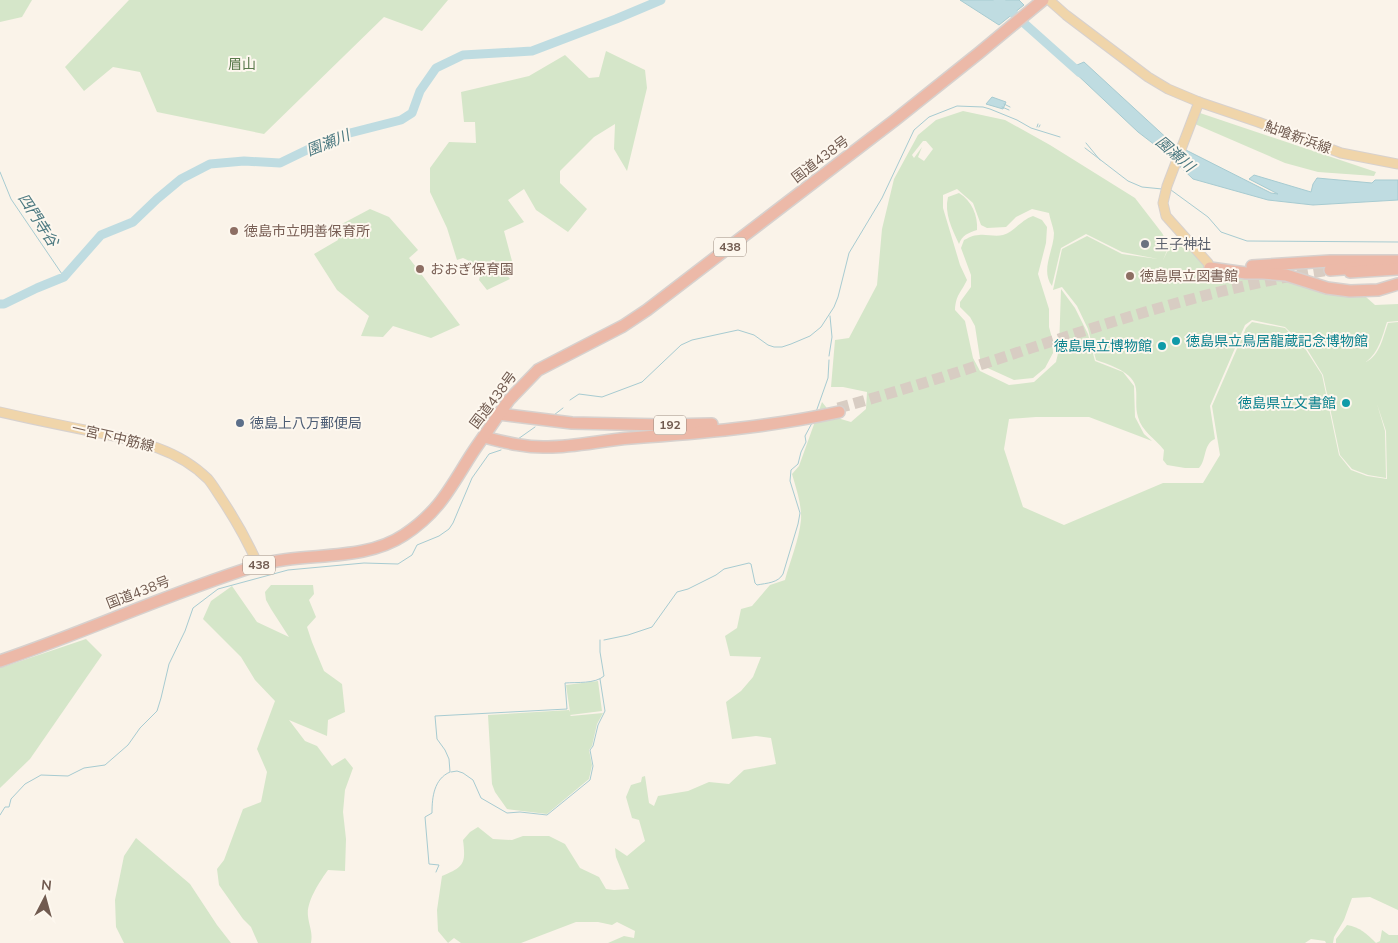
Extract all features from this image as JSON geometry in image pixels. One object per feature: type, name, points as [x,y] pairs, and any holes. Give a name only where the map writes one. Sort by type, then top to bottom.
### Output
[{"type":"highway","name":"国道438号","points":[[0,661],[258,565],[295,558],[368,550],[401,537],[426,518],[443,500],[509,400],[538,370],[623,326],[647,310],[873,137],[979,53],[1038,3]]},
{"type":"highway","points":[[1209,266],[1226,264],[1239,267],[1330,261],[1398,263]]},
{"type":"highway","points":[[1398,263],[1331,272],[1398,269]]},
{"type":"highway","points":[[1209,266],[1246,273],[1286,275],[1327,288],[1350,291],[1378,290],[1398,284]]},
{"type":"highway","name":"192","points":[[484,437],[513,444],[546,448],[561,447],[623,438],[672,436],[838,410]]},
{"type":"highway","name":"192","points":[[499,414],[581,423],[692,425],[787,419]]},
{"type":"main road","name":"鮎喰新浜線","points":[[1049,0],[1148,78],[1198,105],[1258,122],[1342,154],[1398,164]]},
{"type":"main road","points":[[1198,105],[1167,186],[1163,209],[1166,216],[1209,266]]},
{"type":"main road","name":"一宮下中筋線","points":[[0,412],[137,441],[163,449],[181,459],[210,481],[250,547],[258,565]]},
{"type":"green space","points":[[0,0],[32,0],[22,17],[0,22]]},
{"type":"green space","name":"眉山","points":[[129,0],[448,0],[422,31],[384,17],[264,134],[157,112],[140,72],[113,67],[84,91],[65,67]]},
{"type":"green space","points":[[606,51],[645,70],[647,88],[627,171],[614,149],[615,124],[594,137],[560,171],[560,183],[587,209],[568,232],[536,210],[524,189],[508,200],[524,222],[504,231],[512,261],[502,269],[510,279],[487,290],[479,280],[482,267],[463,258],[457,260],[447,228],[430,192],[430,168],[449,142],[476,143],[475,122],[464,122],[461,92],[529,76],[565,55],[589,78],[599,77]]},
{"type":"green space","points":[[963,111],[1005,120],[1050,145],[1135,198],[1162,233],[1169,246],[1163,260],[1170,246],[1183,239],[1198,254],[1207,271],[1276,276],[1338,295],[1366,297],[1375,305],[1398,304],[1398,321],[1387,322],[1377,349],[1366,362],[1375,355],[1378,350],[1388,323],[1398,322],[1398,910],[1370,897],[1352,898],[1333,943],[1311,939],[1305,943],[608,943],[624,936],[634,938],[635,931],[617,922],[612,925],[598,922],[576,922],[521,943],[461,943],[454,938],[448,943],[438,931],[437,910],[442,876],[455,870],[462,864],[464,854],[463,840],[478,827],[493,839],[512,840],[523,836],[549,836],[565,844],[580,868],[599,877],[606,889],[629,889],[616,857],[615,848],[627,856],[645,841],[639,820],[632,818],[626,797],[631,785],[641,782],[642,777],[645,776],[649,803],[654,806],[658,796],[688,791],[709,782],[729,784],[744,770],[776,764],[771,738],[756,736],[732,739],[726,702],[741,691],[753,677],[761,657],[730,656],[725,636],[737,628],[741,609],[752,606],[770,585],[785,580],[801,520],[800,503],[792,474],[799,466],[822,402],[834,417],[851,422],[866,409],[867,392],[843,387],[831,387],[835,340],[849,338],[877,285],[882,229],[894,179],[918,135],[936,120]],"holes":[[[923,141],[926,141],[933,149],[924,161],[918,157],[922,147],[914,158],[912,155]],[[957,189],[973,203],[981,225],[987,228],[1006,227],[1016,217],[1032,209],[1049,213],[1054,233],[1047,273],[1052,286],[1061,248],[1086,234],[1122,252],[1158,259],[1122,254],[1087,236],[1062,249],[1053,290],[1062,287],[1077,306],[1088,329],[1096,360],[1123,372],[1095,361],[1088,334],[1075,308],[1061,289],[1059,349],[1056,362],[1034,382],[1009,385],[980,371],[973,358],[965,321],[955,310],[958,297],[967,280],[960,265],[943,208],[943,195]],[[1252,320],[1285,327],[1307,349],[1323,375],[1340,455],[1352,469],[1368,475],[1386,478],[1385,431],[1377,404],[1386,431],[1387,479],[1367,476],[1351,470],[1339,455],[1322,375],[1306,350],[1285,328],[1252,322],[1246,328],[1212,406],[1220,455],[1203,483],[1163,483],[1064,525],[1023,507],[1004,449],[1009,419],[1089,417],[1152,441],[1144,434],[1135,417],[1134,386],[1123,372],[1131,378],[1136,389],[1137,410],[1140,422],[1164,450],[1163,460],[1167,465],[1199,468],[1209,444],[1215,439],[1210,406],[1245,325]]]},
{"type":"green space","points":[[1200,113],[1376,172],[1374,176],[1318,172],[1285,163],[1195,124]]},
{"type":"green space","points":[[959,193],[971,205],[975,214],[977,230],[962,238],[959,244],[949,221],[947,203],[948,197]]},
{"type":"green space","points":[[370,209],[389,217],[418,250],[409,258],[460,325],[431,338],[393,326],[383,337],[361,336],[369,316],[337,290],[314,254],[338,240],[338,226]]},
{"type":"green space","points":[[1033,216],[1042,220],[1047,227],[1046,243],[1038,274],[1049,309],[1049,327],[1053,353],[1045,368],[1033,378],[1014,380],[981,365],[975,326],[970,317],[960,307],[960,302],[971,287],[971,275],[961,248],[964,240],[977,235],[1003,235]]},
{"type":"green space","points":[[271,585],[313,585],[314,594],[309,600],[316,617],[307,627],[324,671],[342,684],[345,712],[328,720],[327,736],[289,720],[305,741],[317,746],[332,766],[345,758],[353,768],[345,790],[343,812],[346,839],[345,871],[328,870],[314,892],[308,910],[308,920],[312,936],[311,943],[258,943],[251,927],[243,919],[219,885],[217,869],[224,860],[243,809],[261,802],[267,772],[257,749],[275,701],[255,680],[241,657],[203,619],[211,601],[232,586],[257,622],[289,637],[266,600],[265,592]]},
{"type":"green space","points":[[86,639],[102,655],[30,759],[0,788],[0,668]]},
{"type":"green space","points":[[598,681],[602,711],[570,715],[603,713],[597,724],[592,746],[589,750],[592,765],[589,779],[547,814],[507,809],[495,792],[492,784],[488,715],[569,710],[570,712],[566,685]]},
{"type":"green space","points":[[136,838],[190,884],[231,943],[124,943],[116,927],[115,900],[124,856]]},
{"type":"green space","points":[[1347,925],[1360,929],[1376,943],[1336,943],[1336,939]]},
{"type":"green space","points":[[1382,930],[1389,935],[1398,935],[1398,943],[1376,943],[1380,941]]},
{"type":"water","points":[[960,0],[1019,0],[1024,5],[999,25]]},
{"type":"water","points":[[1084,62],[1172,143],[1271,193],[1278,194],[1249,179],[1254,175],[1311,192],[1317,178],[1372,183],[1375,180],[1398,180],[1398,200],[1313,205],[1268,200],[1193,179],[1168,155],[1138,132],[1070,68]]},
{"type":"water","points":[[992,97],[1006,102],[1003,109],[986,104]]},
{"type":"waterway","name":"園瀬川","points":[[0,304],[4,304],[64,277],[101,235],[133,222],[181,179],[210,164],[244,161],[280,163],[346,134],[401,120],[412,113],[420,91],[436,68],[463,55],[532,51],[661,0]]},
{"type":"waterway","name":"園瀬川","points":[[998,0],[1080,73]]},
{"type":"waterway","points":[[1004,104],[1010,107]]},
{"type":"waterway","points":[[570,400],[579,394],[602,397],[642,382],[681,345],[692,340],[738,330],[754,335],[768,345],[782,347],[810,336],[821,327],[834,307],[849,253],[882,198],[914,130],[929,117],[957,106],[983,107],[1017,120],[1031,128],[1060,137]]},
{"type":"waterway","points":[[1002,107],[1009,110]]},
{"type":"waterway","points":[[1086,143],[1100,160]]},
{"type":"waterway","points":[[1085,148],[1128,181],[1142,187],[1162,189]]},
{"type":"waterway","name":"四門寺谷","points":[[0,172],[11,199],[64,277]]},
{"type":"waterway","points":[[1171,190],[1208,217],[1221,232],[1247,241],[1398,242]]},
{"type":"waterway","points":[[829,356],[832,337],[830,316]]},
{"type":"waterway","points":[[816,412],[828,378],[829,360]]},
{"type":"waterway","points":[[554,415],[563,408]]},
{"type":"waterway","points":[[604,640],[652,627],[677,592],[688,589],[724,569],[749,563],[751,564],[757,585],[772,582],[781,577],[800,513],[790,481],[791,470],[798,464],[806,442],[805,436],[812,423]]},
{"type":"waterway","points":[[518,439],[535,427]]},
{"type":"waterway","points":[[0,815],[5,807],[9,807],[11,799],[25,784],[41,775],[68,776],[84,768],[105,765],[128,745],[140,728],[157,711],[169,664],[185,631],[193,608],[218,589],[288,570],[364,563],[398,564],[412,555],[417,545],[439,536],[449,529],[472,478],[489,454],[501,450]]},
{"type":"waterway","points":[[436,872],[439,865],[429,864],[425,817],[432,813],[433,795],[437,784],[440,779],[450,772],[449,759],[437,739],[435,716],[567,709],[565,683],[591,681],[604,676],[600,640]]},
{"type":"waterway","points":[[451,772],[463,773],[473,780],[481,798],[507,813],[520,812],[547,815],[590,780],[593,766],[590,750],[593,746],[598,725],[605,711],[600,679]]},
{"type":"tunnel","points":[[838,408],[1143,313],[1267,281],[1330,270]]},
{"type":"place","name":"徳島市立明善保育所","points":[[234,231]]},
{"type":"place","name":"王子神社","points":[[1145,244]]},
{"type":"place","name":"おおぎ保育園","points":[[420,269]]},
{"type":"place","name":"徳島県立図書館","points":[[1130,276]]},
{"type":"place","name":"徳島県立鳥居龍蔵記念博物館","points":[[1176,341]]},
{"type":"place","name":"徳島県立博物館","points":[[1162,346]]},
{"type":"place","name":"徳島県立文書館","points":[[1346,403]]},
{"type":"place","name":"徳島上八万郵便局","points":[[240,423]]}]
